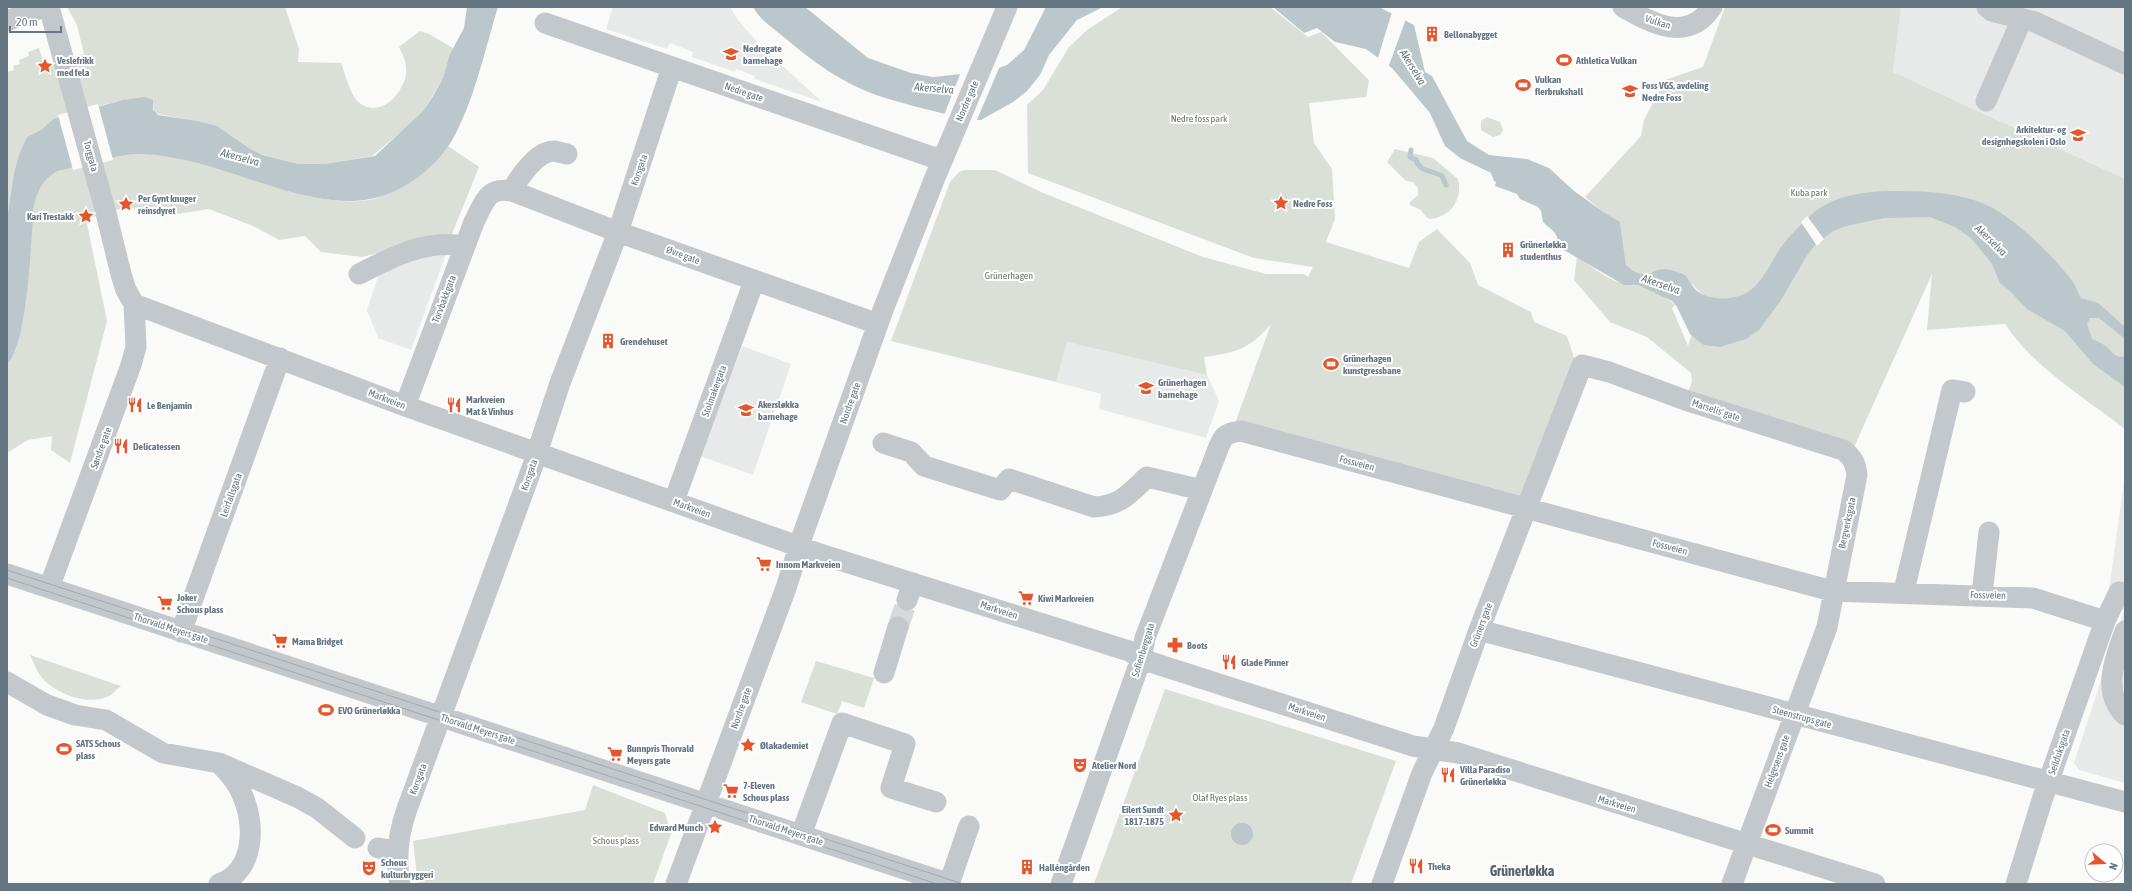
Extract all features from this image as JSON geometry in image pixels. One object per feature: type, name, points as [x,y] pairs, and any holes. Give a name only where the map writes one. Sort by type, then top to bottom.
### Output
[{"type":"street","points":[[7,21],[43,7]]},
{"type":"street","name":"Torggata","points":[[49,7],[106,213],[121,274],[134,304]]},
{"type":"street","name":"Nordre gate","points":[[706,804],[786,588],[799,546],[878,324],[958,121],[1007,7]]},
{"type":"street","name":"Vulkan","points":[[1623,7],[1660,15],[1671,27],[1685,28],[1698,23],[1712,7]]},
{"type":"street","points":[[1987,7],[1992,11],[2034,22],[2125,64]]},
{"type":"street","points":[[1986,101],[2022,19]]},
{"type":"street","name":"Nedre gate","points":[[546,23],[932,157],[944,157]]},
{"type":"street","name":"Korsgata","points":[[400,884],[387,849],[398,837],[404,816],[537,452],[560,383],[618,232],[654,147],[672,67]]},
{"type":"street","points":[[512,191],[516,182],[533,162],[544,154],[554,151],[567,154]]},
{"type":"street","name":"Øvre gate","points":[[489,194],[496,190],[512,191],[618,232],[878,324]]},
{"type":"street","name":"Torvbakkgata","points":[[405,406],[464,246],[489,194]]},
{"type":"street","points":[[359,274],[419,247],[443,244],[464,246]]},
{"type":"street","name":"Stolmakergata","points":[[674,502],[754,281]]},
{"type":"street","name":"Markveien","points":[[134,304],[405,406],[799,546],[910,591],[1128,651],[1141,659],[1413,746],[1458,753],[1875,884]]},
{"type":"street","name":"Søndre gate","points":[[49,588],[135,350],[134,304]]},
{"type":"street","name":"Leirfallsgata","points":[[181,632],[280,358]]},
{"type":"street","name":"Marselis' gate","points":[[1582,365],[1609,372],[1685,400],[1843,450],[1850,456]]},
{"type":"street","name":"Grüners gate","points":[[1382,884],[1422,773],[1434,750],[1582,365]]},
{"type":"street","points":[[1906,582],[1952,390],[1965,392]]},
{"type":"street","name":"Fossveien","points":[[1241,431],[1832,591],[1982,595],[2033,598],[2105,621]]},
{"type":"street","name":"Sofienberggata","points":[[1061,884],[1141,659],[1145,638],[1222,438],[1230,432],[1241,431]]},
{"type":"street","points":[[883,443],[911,452],[924,466],[1000,490],[1009,480],[1094,507],[1108,507],[1120,502],[1147,477],[1202,490]]},
{"type":"street","name":"Bergverksgata","points":[[1832,591],[1857,475],[1856,465],[1850,456]]},
{"type":"street","points":[[1982,595],[1989,532]]},
{"type":"street","name":"Thorvald Meyers gate","points":[[7,574],[949,884]]},
{"type":"street","name":"Helgesens gate","points":[[1732,884],[1827,627],[1832,591]]},
{"type":"street","name":"Seilduksgata","points":[[2016,884],[2048,783],[2105,621],[2120,592],[2125,593]]},
{"type":"street","points":[[884,673],[898,627]]},
{"type":"street","name":"Steenstrups gate","points":[[1479,630],[2048,783],[2125,802]]},
{"type":"street","points":[[2125,631],[2113,664],[2111,687],[2118,708],[2125,715]]},
{"type":"street","points":[[7,682],[47,705],[75,715],[106,720],[163,753],[219,763],[298,797],[317,808],[355,838]]},
{"type":"street","points":[[801,835],[842,723],[905,744],[891,788],[936,802]]},
{"type":"street","points":[[219,763],[242,792],[250,817],[250,840],[247,856],[239,870],[219,884]]},
{"type":"street","points":[[676,884],[706,804]]},
{"type":"street","points":[[949,884],[969,826]]},
{"type":"shaded area","name":"Nedregate barnehage","points":[[613,7],[730,7],[737,19],[757,42],[822,102],[755,79],[755,76],[736,69],[735,72],[692,57],[693,52],[670,43],[667,49],[606,29]]},
{"type":"shaded area","name":"Arkitektur- og designhøgskolen i Oslo","points":[[1901,7],[2125,7],[2125,179],[1893,72]]},
{"type":"shaded area","points":[[446,254],[411,350],[378,338],[367,310],[381,268],[405,258]]},
{"type":"shaded area","name":"Grünerhagen barnehage","points":[[1067,342],[1207,375],[1219,401],[1206,438],[1099,409],[1101,394],[1056,382]]},
{"type":"shaded area","name":"Akersløkka barnehage","points":[[742,346],[791,364],[753,475],[700,456]]},
{"type":"shaded area","points":[[2125,474],[2125,783],[2079,770],[2074,763],[2124,610],[2107,605]]},
{"type":"green space","points":[[67,7],[285,7],[299,49],[298,62],[341,63],[357,101],[369,107],[377,108],[391,101],[401,88],[404,80],[406,69],[399,47],[420,31],[429,34],[453,48],[443,78],[423,111],[408,126],[372,156],[324,164],[298,164],[264,155],[249,148],[217,126],[154,113],[153,103],[123,100],[53,119],[41,130],[27,137],[19,154],[14,173],[7,219],[7,72],[14,70],[13,66],[20,64],[19,60],[29,56],[28,52],[39,48],[44,65],[84,54],[77,25]]},
{"type":"green space","points":[[1122,7],[1270,7],[1308,37],[1321,32],[1369,80],[1366,97],[1309,103],[1314,143],[1332,169],[1335,219],[1326,242],[1409,268],[1419,242],[1437,229],[1470,263],[1478,285],[1531,312],[1534,322],[1567,336],[1576,364],[1526,508],[1233,429],[1271,324],[1256,339],[1241,348],[1225,354],[1204,357],[1207,375],[1067,342],[1056,382],[891,341],[950,182],[959,172],[965,170],[995,170],[1041,192],[1203,257],[1266,274],[1304,274],[1308,277],[1313,267],[1254,258],[1028,173],[1027,105],[1043,90],[1069,47],[1087,30]]},
{"type":"green space","name":"Kuba park","points":[[1725,7],[1901,7],[1893,72],[2125,179],[2125,429],[2060,381],[2045,368],[2017,340],[2005,324],[1927,330],[1932,274],[1850,456],[1685,400],[1692,381],[1691,373],[1647,337],[1610,322],[1574,280],[1577,257],[1614,280],[1630,285],[1638,285],[1658,293],[1676,305],[1672,308],[1688,346],[1704,295],[1684,277],[1676,272],[1664,269],[1645,274],[1633,271],[1626,265],[1620,222],[1602,211],[1585,197],[1641,136],[1644,120],[1665,80],[1703,67]]},
{"type":"green space","points":[[1487,117],[1500,122],[1503,130],[1500,135],[1493,137],[1481,130],[1481,121]]},
{"type":"green space","points":[[448,146],[479,167],[452,234],[362,257],[321,252],[305,236],[279,240],[253,226],[209,209],[177,214],[126,207],[86,219],[107,321],[70,463],[51,450],[52,436],[28,440],[7,453],[7,364],[16,349],[23,318],[34,205],[42,185],[53,174],[58,171],[133,154],[160,155],[207,164],[300,194],[323,199],[346,201],[366,200],[384,195],[394,189],[431,163]]},
{"type":"green space","points":[[1395,149],[1433,158],[1458,179],[1459,193],[1454,206],[1449,211],[1437,218],[1430,219],[1426,217],[1421,210],[1410,205],[1410,202],[1418,195],[1418,188],[1413,182],[1406,181],[1387,162]]},
{"type":"green space","points":[[30,655],[121,686],[110,695],[101,699],[84,699],[66,694],[44,680]]},
{"type":"green space","points":[[816,661],[874,678],[864,708],[842,701],[837,714],[801,702]]},
{"type":"green space","name":"Olaf Ryes plass","points":[[1165,689],[1396,761],[1351,884],[1094,884]]},
{"type":"green space","name":"Schous plass","points":[[593,785],[665,813],[671,834],[653,884],[418,884],[413,841],[585,810]]},
{"type":"water","name":"Akerselva","points":[[467,7],[498,7],[480,71],[469,103],[456,133],[441,156],[420,175],[396,190],[360,201],[338,201],[284,190],[178,158],[141,154],[112,158],[58,171],[49,177],[42,185],[34,205],[30,264],[24,314],[20,336],[14,353],[7,364],[7,219],[14,173],[19,154],[27,137],[41,130],[53,119],[123,100],[145,97],[153,100],[153,110],[158,115],[197,121],[217,126],[249,148],[263,155],[298,164],[324,164],[375,156],[423,111],[433,96],[443,78],[450,54],[464,28]]},
{"type":"water","name":"Akerselva","points":[[753,7],[805,7],[868,58],[911,73],[933,77],[990,71],[1007,65],[1024,50],[1046,7],[1103,7],[1077,20],[1049,55],[1040,75],[1027,91],[1013,102],[981,120],[967,120],[887,99],[863,90],[839,78],[806,55],[768,24],[759,16]]},
{"type":"water","name":"Akerselva","points":[[1273,7],[1379,7],[1414,25],[1425,72],[1432,76],[1467,141],[1489,155],[1527,159],[1549,168],[1574,191],[1620,222],[1626,265],[1634,271],[1645,274],[1665,269],[1673,270],[1685,275],[1698,292],[1709,297],[1727,298],[1747,293],[1760,281],[1780,249],[1799,226],[1816,211],[1835,200],[1855,194],[1887,191],[1910,191],[1955,195],[1990,206],[2030,235],[2054,259],[2073,282],[2081,298],[2098,303],[2125,327],[2125,339],[2099,318],[2090,318],[2087,324],[2092,339],[2107,347],[2118,357],[2125,356],[2125,387],[2093,364],[2065,331],[2027,309],[2000,283],[1992,264],[1971,238],[1955,227],[1930,217],[1884,218],[1846,226],[1833,231],[1815,245],[1806,257],[1781,300],[1760,329],[1746,339],[1720,347],[1704,345],[1690,334],[1676,305],[1672,301],[1638,285],[1624,285],[1557,246],[1558,242],[1556,235],[1543,222],[1541,211],[1538,207],[1520,199],[1517,194],[1495,186],[1496,182],[1494,181],[1491,173],[1460,158],[1445,146],[1430,113],[1392,68],[1366,49],[1335,42],[1317,28],[1304,33]]},
{"type":"water","points":[[1242,823],[1250,826],[1253,834],[1250,842],[1242,845],[1234,842],[1231,834],[1234,826]]},
{"type":"pier","points":[[1392,12],[1406,19],[1388,68],[1377,61]]},
{"type":"pier","points":[[1000,66],[976,122],[966,122],[944,115],[961,72]]},
{"type":"pier","points":[[98,104],[113,160],[73,170],[58,115]]},
{"type":"pier","points":[[1807,216],[1824,239],[1817,246],[1801,222]]},
{"type":"waterway","points":[[1411,150],[1410,157],[1416,160],[1420,167],[1442,176],[1446,185]]},
{"type":"tunnel","points":[[898,627],[907,600]]},
{"type":"tram line","points":[[7,570],[963,884]]},
{"type":"tram line","points":[[7,578],[937,884]]},
{"type":"place","name":"Bellonabygget","points":[[1432,34]]},
{"type":"place","name":"Nedregate barnehage","points":[[731,54]]},
{"type":"place","name":"Athletica Vulkan","points":[[1564,60]]},
{"type":"place","name":"Veslefrikk med fela","points":[[45,66]]},
{"type":"place","name":"Vulkan flerbrukshall","points":[[1523,85]]},
{"type":"place","name":"Foss VGS, avdeling Nedre Foss","points":[[1630,91]]},
{"type":"place","name":"Arkitektur- og designhøgskolen i Oslo","points":[[2078,135]]},
{"type":"place","name":"Nedre Foss","points":[[1281,203]]},
{"type":"place","name":"Per Gynt knuger reinsdyret","points":[[126,204]]},
{"type":"place","name":"Kari Trestakk","points":[[86,216]]},
{"type":"place","name":"Grünerløkka studenthus","points":[[1508,250]]},
{"type":"place","name":"Grendehuset","points":[[608,341]]},
{"type":"place","name":"Grünerhagen kunstgressbane","points":[[1331,364]]},
{"type":"place","name":"Grünerhagen barnehage","points":[[1146,388]]},
{"type":"place","name":"Le Benjamin","points":[[135,405]]},
{"type":"place","name":"Markveien Mat & Vinhus","points":[[454,405]]},
{"type":"place","name":"Akersløkka barnehage","points":[[746,410]]},
{"type":"place","name":"Delicatessen","points":[[121,446]]},
{"type":"place","name":"Innom Markveien","points":[[764,564]]},
{"type":"place","name":"Kiwi Markveien","points":[[1026,598]]},
{"type":"place","name":"Joker Schous plass","points":[[165,603]]},
{"type":"place","name":"Mama Bridget","points":[[280,641]]},
{"type":"place","name":"Boots","points":[[1175,645]]},
{"type":"place","name":"Glade Pinner","points":[[1229,662]]},
{"type":"place","name":"EVO Grünerløkka","points":[[326,710]]},
{"type":"place","name":"Ølakademiet","points":[[748,745]]},
{"type":"place","name":"SATS Schous plass","points":[[64,749]]},
{"type":"place","name":"Bunnpris Thorvald Meyers gate","points":[[615,754]]},
{"type":"place","name":"Atelier Nord","points":[[1080,765]]},
{"type":"place","name":"Villa Paradiso Grünerløkka","points":[[1448,775]]},
{"type":"place","name":"7-Eleven Schous plass","points":[[731,791]]},
{"type":"place","name":"Eilert Sundt 1817-1875","points":[[1176,815]]},
{"type":"place","name":"Edward Munch","points":[[715,827]]},
{"type":"place","name":"Summit","points":[[1773,830]]},
{"type":"place","name":"Theka","points":[[1416,866]]},
{"type":"place","name":"Halléngården","points":[[1027,867]]},
{"type":"place","name":"Schous kulturbryggeri","points":[[369,868]]},
{"type":"district","name":"Grünerløkka","points":[[1522,871]]},
{"type":"park label","name":"Nedre foss park","points":[[1199,118]]},
{"type":"park label","name":"Grünerhagen","points":[[1009,275]]}]
